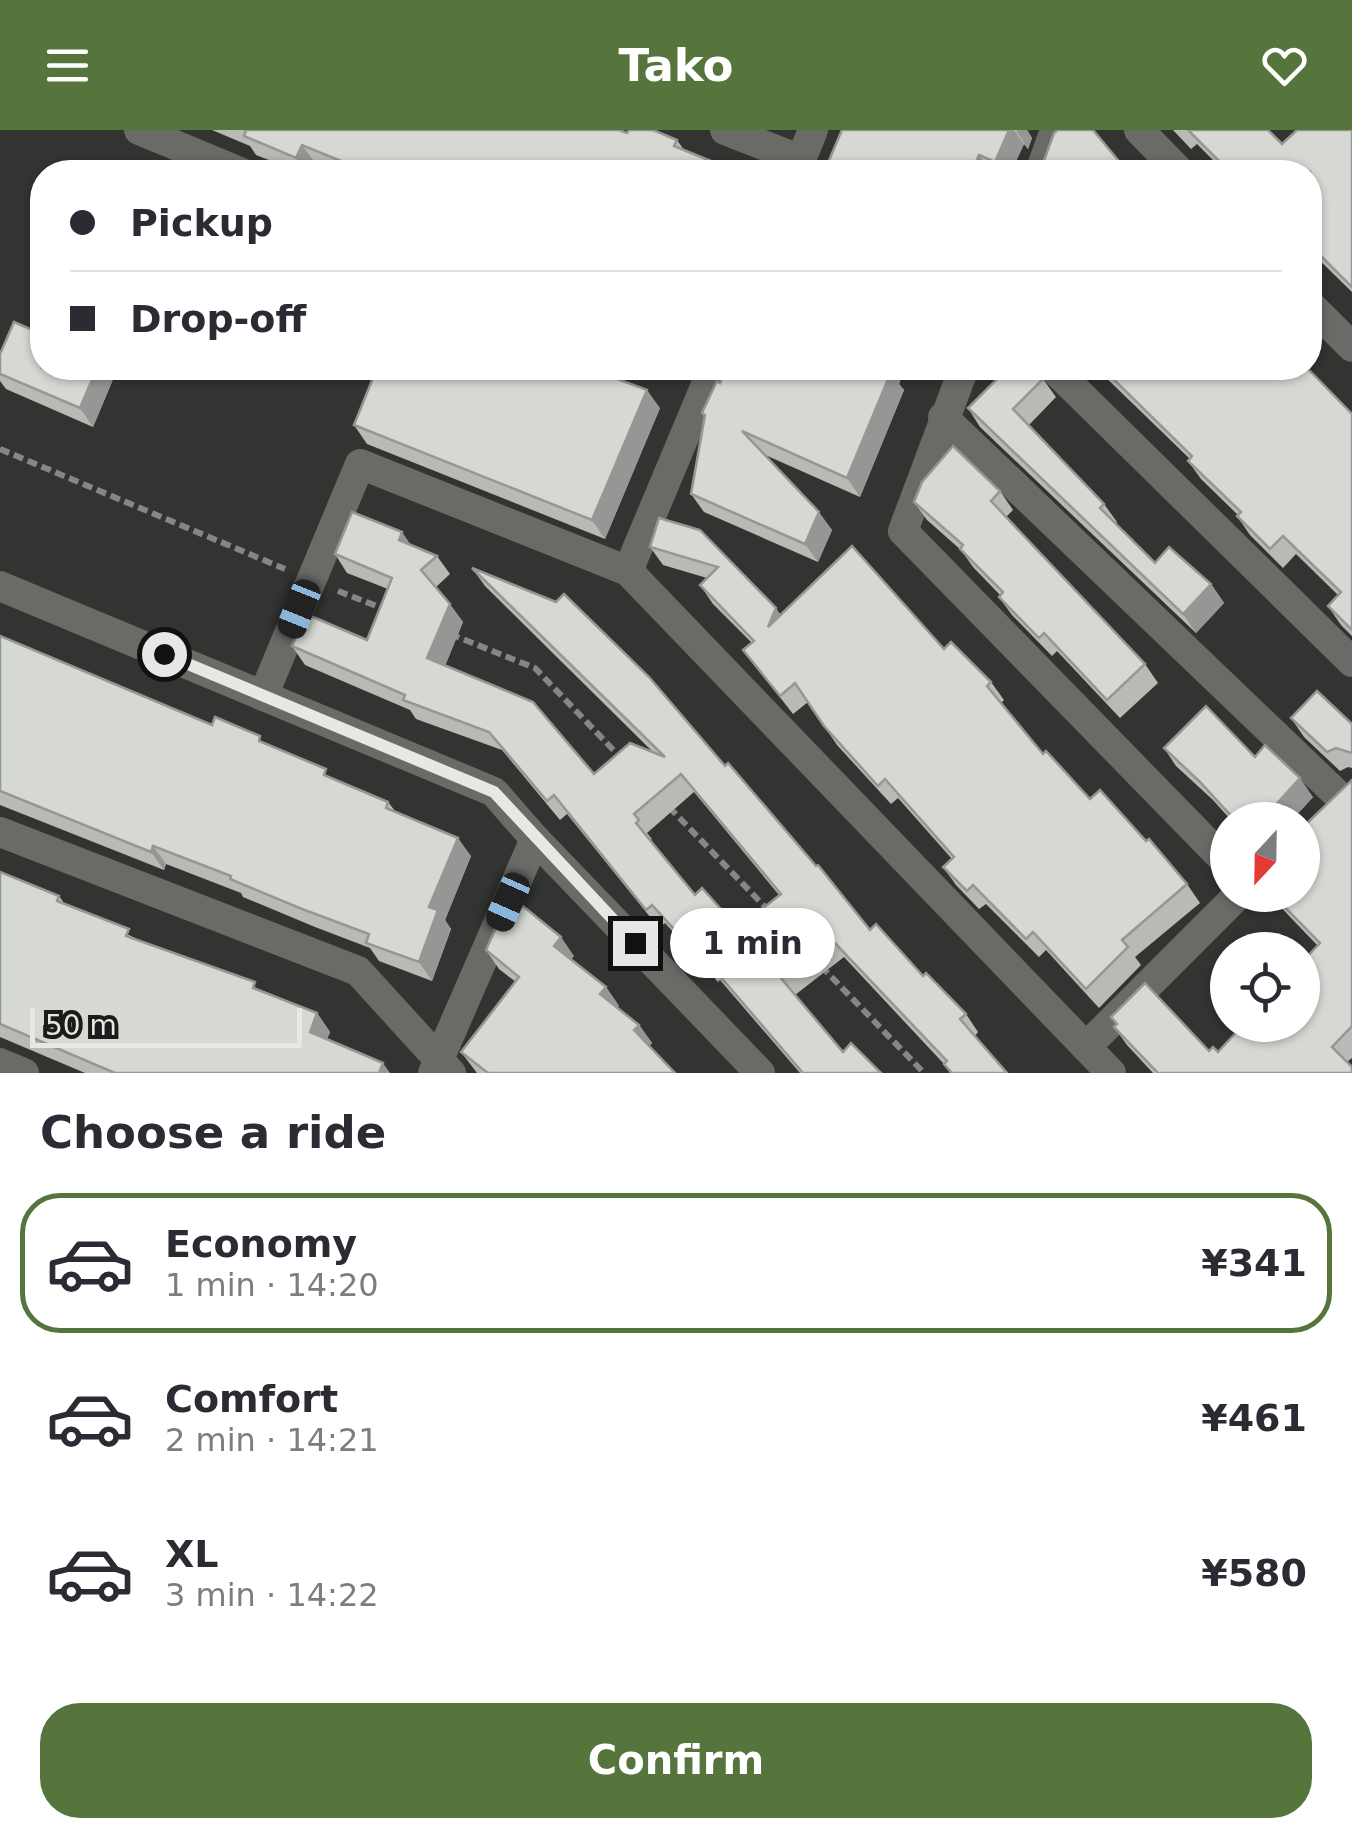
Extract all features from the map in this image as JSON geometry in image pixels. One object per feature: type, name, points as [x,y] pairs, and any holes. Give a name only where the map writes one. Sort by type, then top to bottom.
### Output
[{"type":"street","points":[[139,130],[211,160]]},
{"type":"street","points":[[725,130],[787,160]]},
{"type":"street","points":[[801,160],[813,130]]},
{"type":"street","points":[[1045,160],[1056,130]]},
{"type":"street","points":[[1138,130],[1168,160]]},
{"type":"street","points":[[1322,316],[1352,347]]},
{"type":"street","points":[[628,572],[705,380]]},
{"type":"street","points":[[959,380],[904,531],[1210,846]]},
{"type":"street","points":[[1064,380],[1352,662]]},
{"type":"street","points":[[943,417],[1346,791],[1320,816]]},
{"type":"street","points":[[263,696],[360,464],[628,572],[1112,1073]]},
{"type":"street","points":[[0,586],[494,792],[760,1073]]},
{"type":"street","points":[[0,832],[358,971],[441,1069],[536,839]]},
{"type":"street","points":[[1086,1046],[1221,912]]},
{"type":"street","points":[[0,1063],[24,1073]]},
{"type":"path","points":[[0,449],[398,614]]},
{"type":"path","points":[[449,634],[535,668],[629,766]]},
{"type":"path","points":[[656,794],[776,920]]},
{"type":"path","points":[[817,961],[924,1073]]},
{"type":"building","points":[[653,130],[677,140],[674,146],[708,160],[339,160],[302,145],[296,158],[244,136],[246,131]]},
{"type":"building","points":[[842,130],[1009,130],[996,160],[979,155],[977,160],[829,160]]},
{"type":"building","points":[[1093,130],[1118,160],[1044,160],[1054,133]]},
{"type":"building","points":[[1188,130],[1268,130],[1282,144],[1297,130],[1352,130],[1352,287],[1322,257],[1322,160],[1218,160]]},
{"type":"building","points":[[14,322],[30,329],[30,380],[92,380],[80,408],[0,374],[0,354]]},
{"type":"building","points":[[372,380],[620,380],[647,390],[592,520],[354,425]]},
{"type":"building","points":[[888,380],[847,478],[742,431],[819,512],[805,544],[691,494],[705,415],[702,413],[717,381]]},
{"type":"building","points":[[996,380],[1042,380],[1013,409],[1104,504],[1100,508],[1155,563],[1169,547],[1211,584],[1183,614],[968,408]]},
{"type":"building","points":[[1114,380],[1319,380],[1352,414],[1352,630],[1328,606],[1341,592],[1283,536],[1270,549],[1237,516],[1241,512],[1188,461],[1192,456]]},
{"type":"building","points":[[953,446],[1000,491],[991,501],[1145,664],[1107,700],[1044,633],[1039,638],[999,597],[1003,592],[960,549],[963,545],[914,502],[922,482]]},
{"type":"building","points":[[352,512],[402,532],[399,540],[437,556],[421,570],[450,604],[427,658],[533,702],[594,774],[630,743],[665,757],[472,568],[556,602],[564,594],[649,677],[725,766],[728,763],[870,930],[876,924],[923,976],[926,973],[966,1014],[960,1019],[1007,1073],[952,1073],[944,1064],[947,1061],[831,939],[780,977],[843,1052],[851,1043],[881,1073],[803,1073],[707,961],[652,905],[646,910],[554,795],[547,801],[489,732],[403,700],[405,695],[292,646],[306,614],[367,640],[392,578],[335,554]],"holes":[[[681,774],[781,894],[738,928],[702,888],[695,895],[636,823],[639,820],[634,814]]]},
{"type":"building","points":[[659,518],[700,530],[776,608],[768,627],[852,546],[944,649],[951,642],[991,682],[987,686],[1043,754],[1046,751],[1090,799],[1100,790],[1187,884],[1122,940],[1128,947],[1086,989],[1033,932],[1026,939],[973,885],[967,891],[943,867],[954,857],[885,779],[878,786],[824,726],[795,683],[780,696],[743,650],[754,641],[700,585],[718,567],[650,547]]},
{"type":"building","points":[[0,636],[212,725],[215,717],[260,736],[259,741],[326,769],[324,775],[388,802],[386,808],[458,838],[429,907],[438,910],[419,962],[366,943],[369,934],[230,879],[231,876],[153,846],[151,852],[0,791]]},
{"type":"building","points":[[1317,691],[1352,724],[1352,753],[1336,748],[1327,752],[1291,718]]},
{"type":"building","points":[[1206,706],[1255,757],[1265,745],[1300,778],[1278,802],[1218,802],[1164,748]]},
{"type":"building","points":[[1352,780],[1352,1026],[1332,1047],[1352,1067],[1352,1073],[1158,1073],[1114,1027],[1117,1024],[1111,1017],[1145,983],[1209,1051],[1213,1047],[1218,1052],[1227,1042],[1320,1042],[1320,932],[1309,932],[1290,912],[1320,912],[1320,811]]},
{"type":"building","points":[[0,872],[59,896],[57,901],[129,929],[126,936],[255,982],[253,988],[317,1013],[310,1032],[383,1063],[379,1073],[115,1073],[0,1024]]},
{"type":"building","points":[[514,899],[561,937],[554,946],[606,987],[600,994],[639,1025],[634,1030],[675,1073],[488,1073],[461,1052],[519,977],[486,950],[503,912]]},
{"type":"route","points":[[164,654],[494,792],[635,943]]}]
